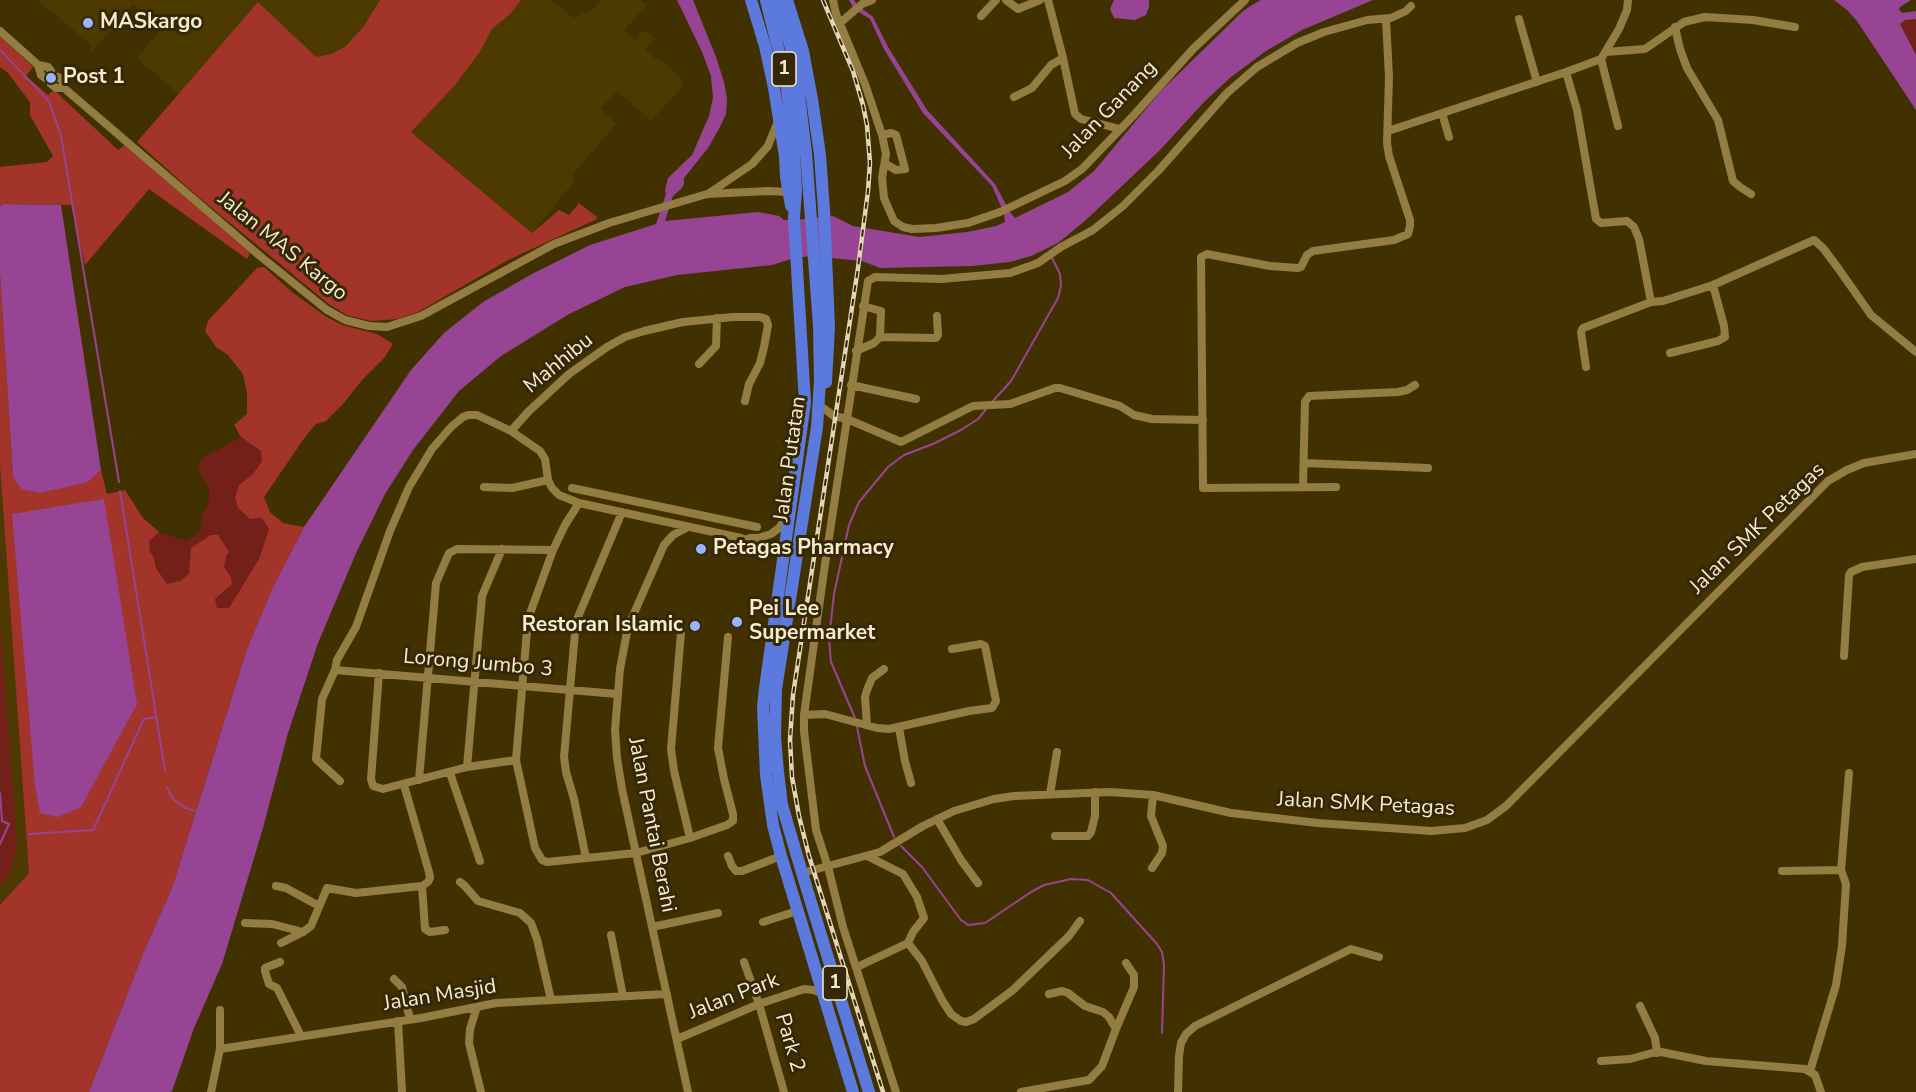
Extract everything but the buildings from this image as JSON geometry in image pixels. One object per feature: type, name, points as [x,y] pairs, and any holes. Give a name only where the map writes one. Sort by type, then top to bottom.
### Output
[{"type":"highway","points":[[751,0],[765,46],[780,118],[788,192],[794,218]]},
{"type":"highway","name":"Jalan Putatan","points":[[766,0],[799,138],[811,208],[824,326],[815,441],[776,689],[777,760],[782,805],[869,1092]]},
{"type":"highway","name":"Jalan Putatan","points":[[777,0],[797,78],[799,138],[794,218],[805,403],[763,707],[766,775],[773,825],[781,856],[853,1092]]},
{"type":"highway","points":[[787,0],[800,42],[812,99],[820,155],[824,210],[824,326],[828,366],[821,425],[815,441]]},
{"type":"street","name":"Jalan Ganang","points":[[833,0],[882,135],[886,154],[882,178],[884,198],[894,220],[903,227],[912,229],[949,227],[968,223],[1014,206],[1074,175],[1120,129],[1193,49],[1245,0]]},
{"type":"street","points":[[840,23],[862,4],[872,0]]},
{"type":"street","points":[[981,16],[996,0]]},
{"type":"street","points":[[1006,0],[1018,9],[1040,0]]},
{"type":"street","points":[[1048,0],[1076,116],[1120,129]]},
{"type":"street","points":[[1618,126],[1603,55],[1619,29],[1627,10],[1628,0]]},
{"type":"street","points":[[896,1092],[843,927],[816,830],[804,731],[804,715],[867,281],[875,277],[941,279],[1010,273],[1042,260],[1093,230],[1137,194],[1227,93],[1257,67],[1297,43],[1333,28],[1381,17],[1386,19],[1400,15],[1411,6]]},
{"type":"street","points":[[1388,131],[1538,82],[1603,55],[1645,48],[1675,27],[1693,19],[1705,17],[1753,20],[1795,27]]},
{"type":"street","points":[[1336,487],[1203,488],[1201,258],[1207,254],[1270,266],[1298,268],[1304,264],[1307,255],[1313,251],[1403,237],[1410,230],[1410,220],[1389,156],[1387,143],[1389,77],[1386,19]]},
{"type":"street","points":[[1519,20],[1538,82]]},
{"type":"street","points":[[1675,27],[1687,69],[1718,120],[1733,181],[1751,194]]},
{"type":"street","name":"Jalan MAS Kargo","points":[[0,32],[38,65],[48,68],[62,80],[64,88],[260,256],[327,310],[345,320],[369,326],[387,327],[421,316],[554,244],[609,223],[707,194],[788,192]]},
{"type":"street","points":[[1014,97],[1032,88],[1051,65],[1063,58]]},
{"type":"street","name":"Jalan MAS Kargo","points":[[38,65],[41,75],[56,88],[64,88]]},
{"type":"street","points":[[1566,72],[1577,110],[1596,219],[1601,223],[1627,221],[1634,227],[1639,239],[1651,302]]},
{"type":"street","points":[[1442,113],[1449,137]]},
{"type":"street","name":"Jalan MAS Kargo","points":[[707,194],[758,158],[768,146],[780,118]]},
{"type":"street","points":[[882,135],[891,133],[896,135],[905,169],[896,171],[886,164]]},
{"type":"street","points":[[1586,367],[1581,329],[1651,302],[1663,301],[1713,285],[1814,240],[1823,248],[1871,315],[1916,352]]},
{"type":"street","points":[[1671,353],[1718,341],[1725,337],[1713,285]]},
{"type":"street","points":[[856,351],[874,343],[880,337],[881,311],[863,306]]},
{"type":"street","points":[[880,337],[936,338],[938,335],[937,316]]},
{"type":"street","name":"Mahhibu","points":[[511,431],[569,374],[625,337],[656,327],[717,318],[764,317],[767,321],[764,347],[760,363],[749,384],[745,401]]},
{"type":"street","points":[[699,364],[716,346],[717,318]]},
{"type":"street","points":[[851,385],[916,399]]},
{"type":"street","points":[[1303,486],[1305,402],[1309,396],[1398,393],[1415,385]]},
{"type":"street","points":[[823,408],[834,416],[847,419],[901,442],[969,408],[1019,402],[1050,389],[1060,388],[1125,408],[1134,415],[1152,419],[1203,420]]},
{"type":"street","points":[[339,781],[316,759],[322,699],[342,650],[356,627],[370,583],[400,506],[412,482],[432,449],[451,427],[468,415],[477,416],[511,431],[540,451],[545,459],[548,480],[555,492],[582,503],[741,538],[784,551]]},
{"type":"street","points":[[821,425],[834,416]]},
{"type":"street","name":"Jalan SMK Petagas","points":[[802,873],[867,856],[954,812],[994,799],[1014,796],[1095,792],[1153,795],[1231,813],[1318,823],[1431,831],[1465,828],[1487,820],[1506,806],[1828,481],[1864,463],[1916,454]]},
{"type":"street","points":[[1304,463],[1428,468]]},
{"type":"street","points":[[484,487],[512,488],[548,480]]},
{"type":"street","points":[[572,488],[758,527]]},
{"type":"street","points":[[589,492],[565,525],[530,610],[516,760],[539,858],[547,862],[636,853],[728,825],[734,818],[718,748],[728,637]]},
{"type":"street","points":[[586,858],[565,765],[564,750],[570,690],[578,617],[622,512]]},
{"type":"street","points":[[741,538],[758,538],[771,534],[779,528],[789,514]]},
{"type":"street","name":"Jalan Pantai Berahi","points":[[688,527],[664,545],[627,627],[617,694],[615,730],[622,789],[688,1092]]},
{"type":"street","points":[[419,780],[436,583],[449,553],[457,549],[553,550]]},
{"type":"street","points":[[468,767],[482,596],[502,549]]},
{"type":"street","points":[[1844,656],[1851,572],[1862,567],[1916,559]]},
{"type":"street","points":[[681,633],[671,749],[690,838]]},
{"type":"street","points":[[804,715],[825,714],[883,729],[899,728],[960,712],[992,708],[996,701],[985,646],[981,644],[952,649]]},
{"type":"street","points":[[867,724],[865,698],[867,690],[872,678],[884,669]]},
{"type":"street","name":"Lorong Jumbo 3","points":[[334,670],[617,694]]},
{"type":"street","points":[[379,674],[371,783],[373,786],[383,789],[468,767],[516,760]]},
{"type":"street","points":[[899,728],[911,783]]},
{"type":"street","points":[[1050,794],[1056,752]]},
{"type":"street","points":[[450,773],[480,861]]},
{"type":"street","points":[[1810,1071],[1836,985],[1846,884],[1841,870],[1849,773]]},
{"type":"street","points":[[281,943],[311,926],[325,890],[330,887],[356,893],[426,884],[430,878],[404,784]]},
{"type":"street","points":[[1054,836],[1088,836],[1095,816],[1095,792]]},
{"type":"street","points":[[1152,868],[1162,853],[1163,846],[1151,816],[1153,795]]},
{"type":"street","points":[[937,819],[961,860],[978,883]]},
{"type":"street","points":[[728,856],[736,871],[742,871],[781,856]]},
{"type":"street","points":[[857,967],[908,943],[924,918],[920,905],[903,874],[867,856]]},
{"type":"street","points":[[1782,871],[1841,870]]},
{"type":"street","points":[[460,882],[477,901],[520,913],[531,923],[551,1000]]},
{"type":"street","points":[[276,886],[286,888],[319,906]]},
{"type":"street","points":[[422,886],[425,929],[430,932],[445,930]]},
{"type":"street","points":[[763,922],[797,911]]},
{"type":"street","points":[[652,927],[718,913]]},
{"type":"street","points":[[908,943],[922,961],[951,1014],[966,1022],[974,1019],[1013,990],[1069,936],[1080,921]]},
{"type":"street","points":[[245,923],[272,924],[303,932]]},
{"type":"street","points":[[611,935],[623,996]]},
{"type":"street","points":[[1178,1092],[1181,1043],[1186,1034],[1195,1026],[1351,949],[1379,957]]},
{"type":"street","points":[[280,962],[264,968],[269,984],[277,988],[301,1036]]},
{"type":"street","name":"Park 2","points":[[744,962],[759,1004],[784,1092]]},
{"type":"street","points":[[1021,1092],[1089,1080],[1102,1066],[1134,987],[1134,975],[1126,963]]},
{"type":"street","name":"Jalan Park","points":[[677,1039],[759,1004],[804,989],[812,983],[816,975]]},
{"type":"street","points":[[394,979],[402,987],[410,1019]]},
{"type":"street","name":"Jalan Park","points":[[804,989],[822,993]]},
{"type":"street","points":[[1049,994],[1062,991],[1068,993],[1085,1006],[1103,1012],[1116,1029]]},
{"type":"street","name":"Jalan Masjid","points":[[220,1049],[477,1006],[520,1001],[667,994]]},
{"type":"street","points":[[477,1006],[470,1029],[469,1043],[481,1092]]},
{"type":"street","points":[[1640,1006],[1655,1038],[1657,1053]]},
{"type":"street","points":[[211,1092],[220,1049],[219,1010]]},
{"type":"street","points":[[398,1021],[402,1092]]},
{"type":"street","points":[[1601,1061],[1630,1059],[1657,1053],[1706,1061],[1810,1071],[1818,1080],[1821,1092]]},
{"type":"shaded area","points":[[38,0],[550,0],[574,18],[593,9],[601,0],[640,0],[647,5],[624,30],[635,40],[644,30],[655,39],[645,50],[656,59],[658,57],[684,81],[681,88],[651,121],[617,91],[600,109],[616,124],[572,175],[576,179],[532,233],[418,137],[367,191],[258,3],[180,95],[137,58],[162,28],[133,4],[90,53],[91,45]]},
{"type":"shaded area","points":[[380,0],[521,0],[511,13],[492,29],[479,53],[455,85],[411,132],[532,233],[559,210],[569,215],[579,203],[597,219],[508,260],[418,312],[398,319],[371,321],[347,315],[330,305],[196,195],[137,142],[258,2],[316,57],[332,54],[346,46],[364,26]]},
{"type":"shaded area","points":[[677,0],[693,0],[716,57],[727,99],[726,114],[720,127],[708,148],[684,178],[681,189],[673,196],[665,221],[758,212],[779,216],[784,220],[833,216],[853,226],[919,237],[967,232],[996,226],[1005,222],[1004,213],[992,186],[923,113],[884,49],[870,19],[854,9],[849,0],[854,0],[873,17],[888,47],[927,110],[995,184],[1015,218],[1068,192],[1094,171],[1161,91],[1252,5],[1261,0],[1373,0],[1302,30],[1266,51],[1231,77],[1205,101],[1160,150],[1086,220],[1058,243],[1031,256],[1010,262],[972,266],[880,268],[862,261],[810,256],[772,265],[677,275],[625,287],[569,314],[501,356],[459,391],[413,450],[385,494],[357,551],[318,643],[288,733],[263,828],[222,964],[194,1028],[172,1091],[89,1092],[142,956],[172,888],[247,649],[272,589],[304,527],[411,370],[444,333],[483,302],[532,274],[590,245],[656,224],[666,194],[668,178],[692,155],[709,116],[713,98],[711,76]]},
{"type":"shaded area","points":[[1114,0],[1149,0],[1149,7],[1146,15],[1135,20],[1114,18],[1110,9]]},
{"type":"shaded area","points":[[1834,0],[1911,0],[1899,9],[1902,13],[1916,11],[1916,19],[1905,20],[1900,24],[1916,55],[1916,110],[1857,21]]},
{"type":"shaded area","points":[[1916,19],[1916,55],[1900,24],[1905,20]]},
{"type":"shaded area","points":[[0,36],[33,67],[26,76],[48,95],[54,90],[118,150],[125,145],[250,253],[247,259],[149,189],[85,265],[71,205],[3,204],[0,207],[0,167],[47,162],[53,156],[30,115],[30,102],[8,73],[0,67]]},
{"type":"shaded area","points":[[3,204],[61,205],[101,470],[88,482],[40,493],[21,489],[13,477],[0,274],[0,207]]},
{"type":"shaded area","points":[[264,267],[292,292],[325,316],[342,325],[377,334],[393,344],[384,358],[343,404],[326,421],[316,424],[305,437],[264,497],[270,512],[283,523],[304,527],[272,589],[247,649],[172,888],[142,956],[89,1092],[0,1092],[0,905],[29,873],[0,465],[0,274],[13,477],[88,482],[101,470],[107,494],[125,490],[143,518],[159,532],[149,541],[150,552],[156,568],[167,584],[180,581],[189,574],[191,548],[211,535],[218,535],[229,552],[224,567],[231,577],[232,584],[215,599],[217,608],[229,608],[259,559],[269,529],[262,518],[250,519],[238,508],[235,497],[239,485],[253,474],[262,461],[261,451],[241,437],[234,425],[247,414],[247,393],[243,374],[228,355],[216,347],[205,331],[208,321],[257,268]]},
{"type":"shaded area","points":[[241,437],[261,451],[262,460],[253,474],[239,485],[235,497],[238,508],[250,519],[262,518],[269,529],[259,559],[229,608],[217,608],[215,599],[226,591],[231,577],[224,567],[229,552],[218,536],[211,535],[191,548],[189,574],[180,581],[167,584],[156,567],[150,552],[149,541],[159,532],[187,541],[201,531],[202,516],[209,502],[209,487],[197,469],[203,458]]},
{"type":"shaded area","points":[[0,465],[29,873],[0,905]]},
{"type":"shaded area","points":[[104,499],[137,704],[81,807],[58,817],[40,813],[35,786],[12,514]]},
{"type":"shaded area","points":[[0,621],[17,844],[11,869],[6,880],[0,885]]},
{"type":"waterway","points":[[0,50],[49,101],[61,136],[119,482]]},
{"type":"waterway","points":[[993,401],[1011,381],[1058,298],[1061,286],[1060,274],[1052,258]]},
{"type":"waterway","points":[[855,718],[831,662],[829,639],[834,594],[849,525],[859,502],[888,467],[904,455],[961,430],[978,419],[987,408]]},
{"type":"waterway","points":[[120,491],[165,771]]},
{"type":"waterway","points":[[29,834],[93,830],[144,719],[157,717]]},
{"type":"waterway","points":[[857,727],[865,766],[894,837]]},
{"type":"waterway","points":[[167,787],[173,799],[185,808],[196,811]]},
{"type":"waterway","points":[[0,793],[2,821],[9,824],[0,844]]},
{"type":"waterway","points":[[901,846],[922,867],[961,920],[968,925],[985,923],[1044,885],[1071,879],[1088,880],[1111,893],[1162,952],[1164,965],[1162,1033]]},
{"type":"railway","points":[[823,0],[853,71],[863,105],[870,163],[858,268],[793,695],[790,740],[792,777],[809,856],[883,1092]]},
{"type":"place","name":"MASkargo","points":[[88,23]]},
{"type":"place","name":"Post 1","points":[[51,78]]},
{"type":"place","name":"Petagas Pharmacy","points":[[701,549]]},
{"type":"place","name":"Pei Lee Supermarket","points":[[737,622]]},
{"type":"place","name":"Restoran Islamic","points":[[695,626]]}]
